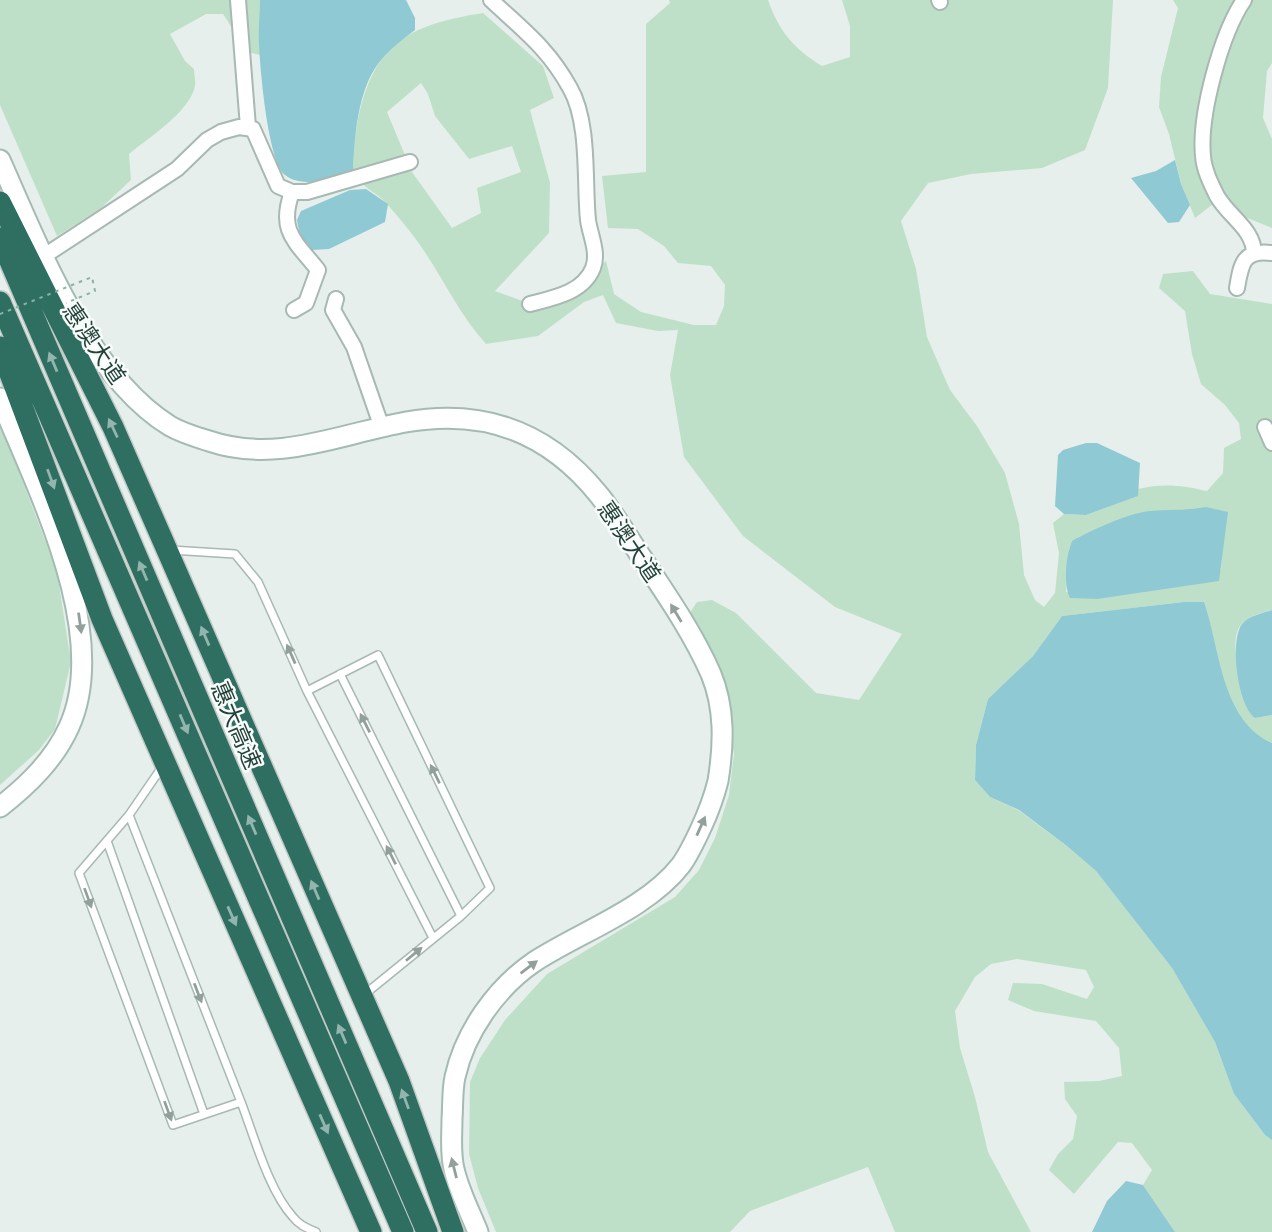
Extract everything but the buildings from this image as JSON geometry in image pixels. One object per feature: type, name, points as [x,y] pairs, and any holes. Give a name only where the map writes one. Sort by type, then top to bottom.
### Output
[{"type":"highway","points":[[0,202],[113,427],[399,1081],[453,1232]]},
{"type":"highway","name":"惠大高速","points":[[0,238],[426,1232]]},
{"type":"highway","name":"惠大高速","points":[[0,302],[403,1232]]},
{"type":"highway","points":[[0,347],[102,619],[371,1232]]},
{"type":"street","points":[[238,0],[248,127]]},
{"type":"street","points":[[491,0],[541,44],[572,90],[587,168],[586,200],[595,254],[594,267],[585,280],[569,292],[530,304]]},
{"type":"street","points":[[1244,0],[1234,14],[1212,84],[1204,131],[1203,156],[1207,176],[1218,198],[1248,232],[1254,245],[1254,254]]},
{"type":"street","points":[[44,256],[177,169],[207,140],[221,132],[248,127],[253,129],[278,186],[292,192],[307,191],[410,163]]},
{"type":"street","name":"惠澳大道","points":[[0,160],[66,303],[106,363],[129,392],[149,411],[173,428],[196,437],[221,445],[274,451],[305,447],[432,419],[477,419],[520,432],[562,458],[600,496],[651,571],[710,673],[722,711],[723,740],[715,792],[693,845],[679,867],[650,894],[532,963],[497,996],[470,1036],[454,1080],[451,1153],[454,1172],[478,1232]]},
{"type":"street","points":[[292,192],[286,209],[288,230],[318,270],[306,303],[294,310]]},
{"type":"street","points":[[1237,288],[1241,264],[1254,254],[1272,253]]},
{"type":"street","points":[[336,299],[333,310],[354,347],[382,428]]},
{"type":"street","points":[[0,398],[68,571],[79,617],[83,649],[76,706],[69,727],[42,769],[0,807]]},
{"type":"street","points":[[1265,427],[1272,443]]},
{"type":"lane","points":[[167,550],[235,554],[258,582],[307,691],[433,937]]},
{"type":"lane","points":[[307,691],[378,654],[490,888],[461,916],[361,997]]},
{"type":"lane","points":[[340,674],[461,916]]},
{"type":"lane","points":[[165,763],[129,815],[79,873],[173,1125],[241,1102]]},
{"type":"lane","points":[[129,815],[275,1189],[284,1205],[302,1226],[316,1232]]},
{"type":"lane","points":[[107,841],[204,1114]]},
{"type":"path","points":[[0,314],[92,277],[95,291],[66,303]]},
{"type":"green space","points":[[0,0],[260,0],[260,55],[248,52],[223,14],[206,14],[170,34],[185,61],[194,69],[195,84],[192,96],[177,115],[129,154],[131,180],[101,208],[57,236],[0,105]]},
{"type":"green space","points":[[669,0],[768,0],[788,38],[822,66],[850,57],[850,26],[842,0],[1113,0],[1108,88],[1085,150],[1042,168],[971,174],[928,183],[901,221],[916,269],[927,337],[950,390],[977,426],[1005,473],[1019,524],[1024,575],[1035,600],[1044,607],[1055,593],[1059,553],[1053,523],[1064,514],[1086,515],[1137,496],[1138,489],[1172,486],[1207,491],[1223,473],[1224,448],[1241,439],[1239,423],[1225,405],[1201,384],[1192,354],[1185,311],[1159,288],[1163,274],[1193,271],[1210,294],[1272,304],[1272,610],[1255,615],[1239,628],[1236,653],[1255,718],[1272,715],[1272,743],[1255,732],[1242,718],[1232,700],[1203,602],[1062,616],[1033,656],[988,699],[976,745],[975,780],[990,797],[1018,810],[1096,871],[1172,968],[1215,1042],[1234,1094],[1265,1135],[1272,1140],[1272,1232],[1175,1232],[1143,1185],[1152,1170],[1132,1143],[1118,1142],[1074,1194],[1049,1170],[1058,1154],[1073,1139],[1077,1116],[1065,1099],[1064,1082],[1099,1081],[1122,1076],[1119,1048],[1096,1021],[1034,1011],[1008,1000],[1013,983],[1042,984],[1087,999],[1094,987],[1086,970],[1017,959],[991,964],[975,977],[955,1011],[960,1048],[988,1152],[1031,1232],[895,1232],[868,1167],[750,1211],[730,1232],[496,1232],[478,1188],[469,1154],[470,1082],[480,1058],[505,1020],[547,974],[675,897],[699,870],[715,838],[729,795],[734,754],[728,716],[694,629],[691,611],[697,602],[712,600],[736,613],[816,693],[859,700],[902,634],[835,607],[743,536],[684,457],[670,375],[678,330],[658,331],[616,323],[603,295],[584,302],[538,336],[486,344],[466,319],[412,234],[388,205],[361,183],[354,173],[352,162],[357,125],[372,75],[383,58],[397,43],[433,24],[483,13],[543,66],[554,98],[530,110],[550,183],[549,233],[495,291],[545,309],[606,261],[614,294],[641,312],[694,325],[716,325],[724,306],[725,285],[711,266],[678,263],[664,246],[638,229],[608,228],[602,176],[646,172],[646,24],[670,3]],"holes":[[[421,83],[428,94],[435,116],[469,159],[512,146],[521,172],[477,188],[481,213],[452,228],[412,172],[387,112]],[[1206,507],[1226,525],[1221,569],[1066,592],[1072,541]]]},
{"type":"green space","points":[[1173,0],[1272,0],[1272,63],[1267,71],[1263,118],[1272,139],[1272,228],[1213,204],[1195,218],[1181,184],[1169,134],[1159,107],[1161,77],[1178,8]]},
{"type":"green space","points":[[0,421],[57,572],[71,662],[55,729],[39,750],[0,785]]},
{"type":"water","points":[[260,0],[406,0],[415,18],[415,30],[386,54],[371,75],[358,115],[353,171],[348,174],[308,182],[292,179],[279,167],[263,93],[259,38]]},
{"type":"water","points":[[1175,160],[1190,205],[1179,222],[1168,223],[1131,178],[1156,171]]},
{"type":"water","points":[[366,189],[388,204],[385,222],[329,249],[312,250],[301,242],[297,220],[301,211],[350,190]]},
{"type":"water","points":[[1086,443],[1097,443],[1140,463],[1138,496],[1086,515],[1064,514],[1055,506],[1058,455],[1063,450]]},
{"type":"water","points":[[1206,507],[1228,512],[1219,581],[1097,599],[1070,598],[1066,570],[1072,541],[1141,512]]},
{"type":"water","points":[[1204,602],[1232,700],[1242,718],[1255,732],[1272,743],[1272,1140],[1265,1135],[1234,1094],[1215,1042],[1172,968],[1096,871],[1019,810],[990,797],[975,780],[976,745],[988,699],[1033,656],[1062,616]]},
{"type":"water","points":[[1272,610],[1272,715],[1255,718],[1249,712],[1240,688],[1236,644],[1238,632],[1245,621]]},
{"type":"water","points":[[1126,1181],[1143,1185],[1175,1232],[1092,1232],[1107,1201]]}]
